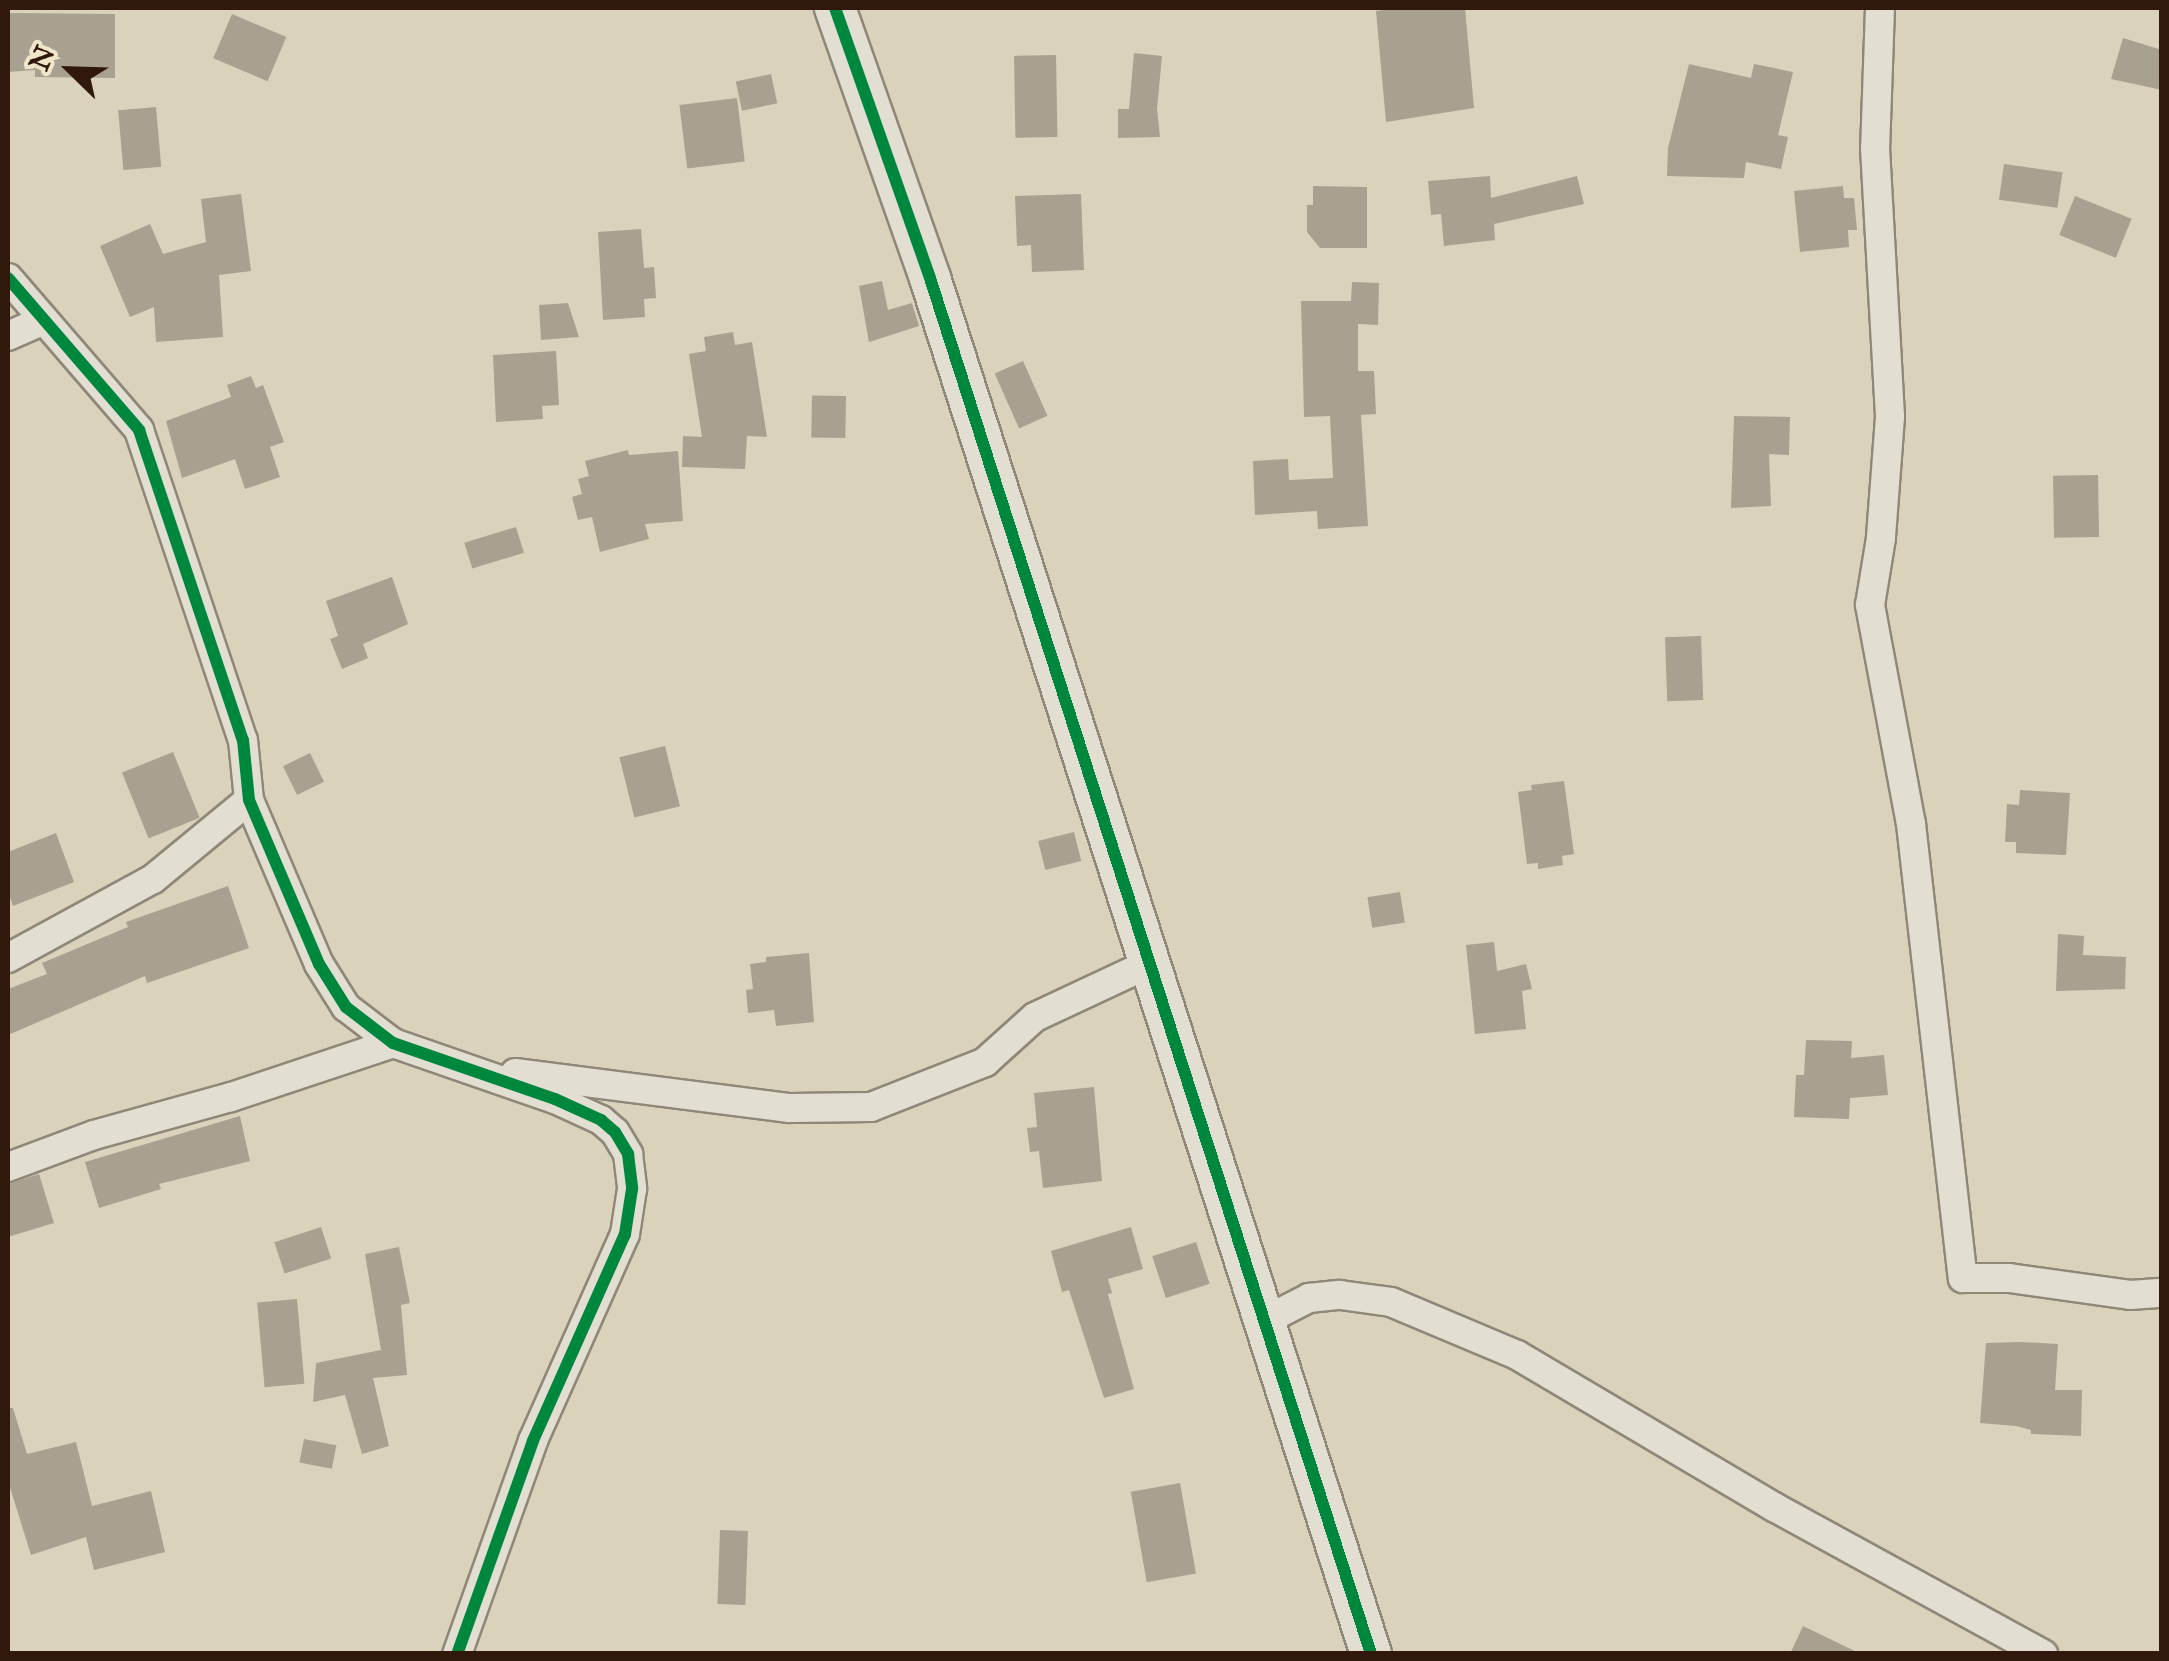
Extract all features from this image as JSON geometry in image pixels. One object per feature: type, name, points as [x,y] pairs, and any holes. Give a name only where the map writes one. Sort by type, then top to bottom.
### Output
[{"type":"street","points":[[835,8],[930,278],[1262,1322],[1372,1654]]},
{"type":"street","points":[[1880,8],[1875,148],[1890,418],[1881,538],[1870,605],[1911,824],[1963,1278],[2009,1278],[2130,1295],[2162,1293]]},
{"type":"street","points":[[8,278],[139,430],[243,740],[248,800],[319,964],[346,1006],[392,1043],[555,1099],[616,1132],[628,1154],[632,1190],[624,1234],[533,1441],[457,1654]]},
{"type":"street","points":[[8,336],[41,320]]},
{"type":"street","points":[[8,958],[153,879],[248,800]]},
{"type":"street","points":[[464,1066],[790,1108],[870,1107],[985,1062],[1035,1017],[1148,964]]},
{"type":"street","points":[[8,1167],[94,1135],[231,1097],[392,1043]]},
{"type":"street","points":[[616,1132],[631,1088]]},
{"type":"street","points":[[1262,1322],[1309,1298],[1340,1295],[1406,1308],[1517,1355],[1774,1507],[2043,1654]]},
{"type":"building","points":[[1465,8],[1474,108],[1386,122],[1376,11]]},
{"type":"building","points":[[8,13],[115,14],[115,78],[35,77],[35,70],[8,72]]},
{"type":"building","points":[[232,14],[286,37],[268,81],[213,58]]},
{"type":"building","points":[[2123,38],[2162,50],[2162,90],[2111,79]]},
{"type":"building","points":[[1134,53],[1162,56],[1157,109],[1160,137],[1118,138],[1118,109],[1129,109]]},
{"type":"building","points":[[1056,55],[1057,137],[1015,138],[1014,56]]},
{"type":"building","points":[[1689,64],[1751,78],[1754,64],[1793,72],[1778,135],[1788,137],[1781,169],[1746,162],[1744,178],[1667,176],[1668,148]]},
{"type":"building","points":[[771,74],[777,103],[742,111],[736,81]]},
{"type":"building","points":[[737,98],[745,162],[687,169],[679,105]]},
{"type":"building","points":[[156,107],[161,167],[123,170],[118,110]]},
{"type":"building","points":[[2004,164],[2062,172],[2057,208],[1999,200]]},
{"type":"building","points":[[1490,176],[1491,198],[1577,176],[1584,204],[1494,224],[1495,240],[1444,246],[1441,214],[1431,215],[1428,181]]},
{"type":"building","points":[[1313,186],[1367,187],[1367,248],[1320,248],[1307,232],[1307,205],[1313,205]]},
{"type":"building","points":[[1843,186],[1844,198],[1854,198],[1857,230],[1848,230],[1849,247],[1800,252],[1794,191]]},
{"type":"building","points":[[241,194],[251,271],[219,275],[223,337],[156,342],[154,307],[130,317],[100,246],[150,224],[163,254],[206,242],[201,199]]},
{"type":"building","points":[[1081,194],[1084,270],[1032,272],[1031,245],[1017,246],[1015,196]]},
{"type":"building","points":[[2075,196],[2132,219],[2116,258],[2059,235]]},
{"type":"building","points":[[641,229],[644,268],[654,267],[656,298],[644,299],[645,317],[603,320],[598,232]]},
{"type":"building","points":[[882,281],[888,310],[912,303],[919,326],[869,342],[859,286]]},
{"type":"building","points":[[1352,282],[1379,283],[1378,325],[1358,324],[1358,371],[1374,371],[1376,414],[1361,415],[1368,526],[1318,529],[1317,511],[1255,515],[1253,461],[1288,459],[1289,480],[1333,478],[1330,416],[1304,417],[1301,301],[1351,301]]},
{"type":"building","points":[[568,303],[579,337],[541,340],[539,305]]},
{"type":"building","points":[[733,332],[735,345],[752,342],[767,437],[747,436],[745,469],[682,467],[683,436],[702,437],[689,354],[706,351],[704,337]]},
{"type":"building","points":[[556,351],[559,405],[542,406],[543,419],[496,422],[493,355]]},
{"type":"building","points":[[1023,361],[1047,416],[1019,428],[995,374]]},
{"type":"building","points":[[251,376],[256,388],[263,385],[284,442],[270,447],[280,477],[245,489],[235,459],[182,478],[166,421],[231,397],[227,385]]},
{"type":"building","points":[[812,395],[846,396],[845,438],[811,437]]},
{"type":"building","points":[[1734,416],[1790,417],[1789,455],[1769,454],[1771,506],[1731,508]]},
{"type":"building","points":[[628,450],[629,455],[678,451],[683,521],[645,524],[649,539],[600,552],[592,517],[578,520],[572,497],[582,494],[578,479],[589,476],[585,461]]},
{"type":"building","points":[[2098,475],[2099,537],[2054,538],[2053,476]]},
{"type":"building","points":[[516,527],[524,553],[472,569],[464,543]]},
{"type":"building","points":[[392,577],[408,624],[363,644],[368,658],[342,669],[330,639],[338,636],[326,601]]},
{"type":"building","points":[[1701,636],[1703,700],[1667,701],[1665,637]]},
{"type":"building","points":[[665,746],[680,806],[634,818],[619,757]]},
{"type":"building","points":[[173,752],[200,818],[149,838],[122,773]]},
{"type":"building","points":[[310,753],[324,782],[297,795],[283,766]]},
{"type":"building","points":[[1564,781],[1574,854],[1562,856],[1563,865],[1538,869],[1538,863],[1527,864],[1518,792],[1532,790],[1531,785]]},
{"type":"building","points":[[2020,790],[2070,793],[2066,855],[2016,853],[2016,842],[2005,842],[2007,804],[2019,805]]},
{"type":"building","points":[[1074,832],[1081,861],[1045,870],[1038,841]]},
{"type":"building","points":[[56,833],[74,882],[13,906],[8,892],[8,852]]},
{"type":"building","points":[[228,886],[249,948],[147,983],[145,976],[8,1035],[8,989],[47,974],[42,963],[128,927],[126,922]]},
{"type":"building","points":[[1400,892],[1405,923],[1372,928],[1367,897]]},
{"type":"building","points":[[2058,934],[2084,936],[2083,955],[2126,957],[2125,989],[2056,991]]},
{"type":"building","points":[[1494,942],[1497,971],[1526,964],[1532,989],[1522,991],[1526,1029],[1475,1034],[1466,945]]},
{"type":"building","points":[[809,953],[814,1022],[776,1026],[774,1010],[748,1013],[746,990],[753,989],[750,964],[766,962],[766,957]]},
{"type":"building","points":[[1806,1040],[1852,1041],[1851,1058],[1884,1055],[1888,1095],[1850,1098],[1849,1119],[1794,1117],[1796,1075],[1804,1075]]},
{"type":"building","points":[[1094,1087],[1102,1181],[1043,1188],[1039,1151],[1030,1152],[1027,1128],[1037,1127],[1034,1093]]},
{"type":"building","points":[[240,1116],[250,1161],[159,1184],[161,1189],[99,1208],[85,1162]]},
{"type":"building","points":[[39,1174],[54,1223],[8,1237],[8,1184]]},
{"type":"building","points":[[321,1227],[331,1258],[285,1274],[274,1242]]},
{"type":"building","points":[[1131,1227],[1143,1269],[1108,1279],[1112,1293],[1108,1294],[1134,1389],[1104,1398],[1069,1290],[1062,1292],[1051,1251]]},
{"type":"building","points":[[1196,1242],[1210,1284],[1166,1298],[1152,1256]]},
{"type":"building","points":[[399,1247],[410,1303],[401,1305],[407,1375],[373,1378],[389,1446],[362,1454],[345,1395],[313,1402],[316,1363],[381,1350],[365,1254]]},
{"type":"building","points":[[297,1299],[304,1384],[265,1387],[257,1302]]},
{"type":"building","points":[[1986,1343],[2058,1344],[2055,1390],[2082,1390],[2081,1436],[2031,1434],[2031,1430],[2016,1426],[1980,1423]]},
{"type":"building","points":[[8,1408],[13,1408],[27,1454],[76,1442],[92,1506],[151,1491],[165,1552],[94,1570],[86,1537],[31,1555],[8,1481]]},
{"type":"building","points":[[304,1439],[336,1445],[332,1469],[299,1463]]},
{"type":"building","points":[[1180,1483],[1196,1574],[1147,1582],[1131,1492]]},
{"type":"building","points":[[720,1530],[748,1531],[745,1605],[717,1604]]},
{"type":"building","points":[[1803,1626],[1861,1654],[1790,1654]]},
{"type":"cycle path","points":[[835,8],[930,278],[1371,1654]]},
{"type":"cycle path","points":[[8,278],[139,430],[243,740],[249,800],[319,964],[346,1007],[393,1043],[555,1099],[601,1120],[615,1132],[628,1154],[632,1189],[625,1234],[533,1441],[457,1654]]}]
